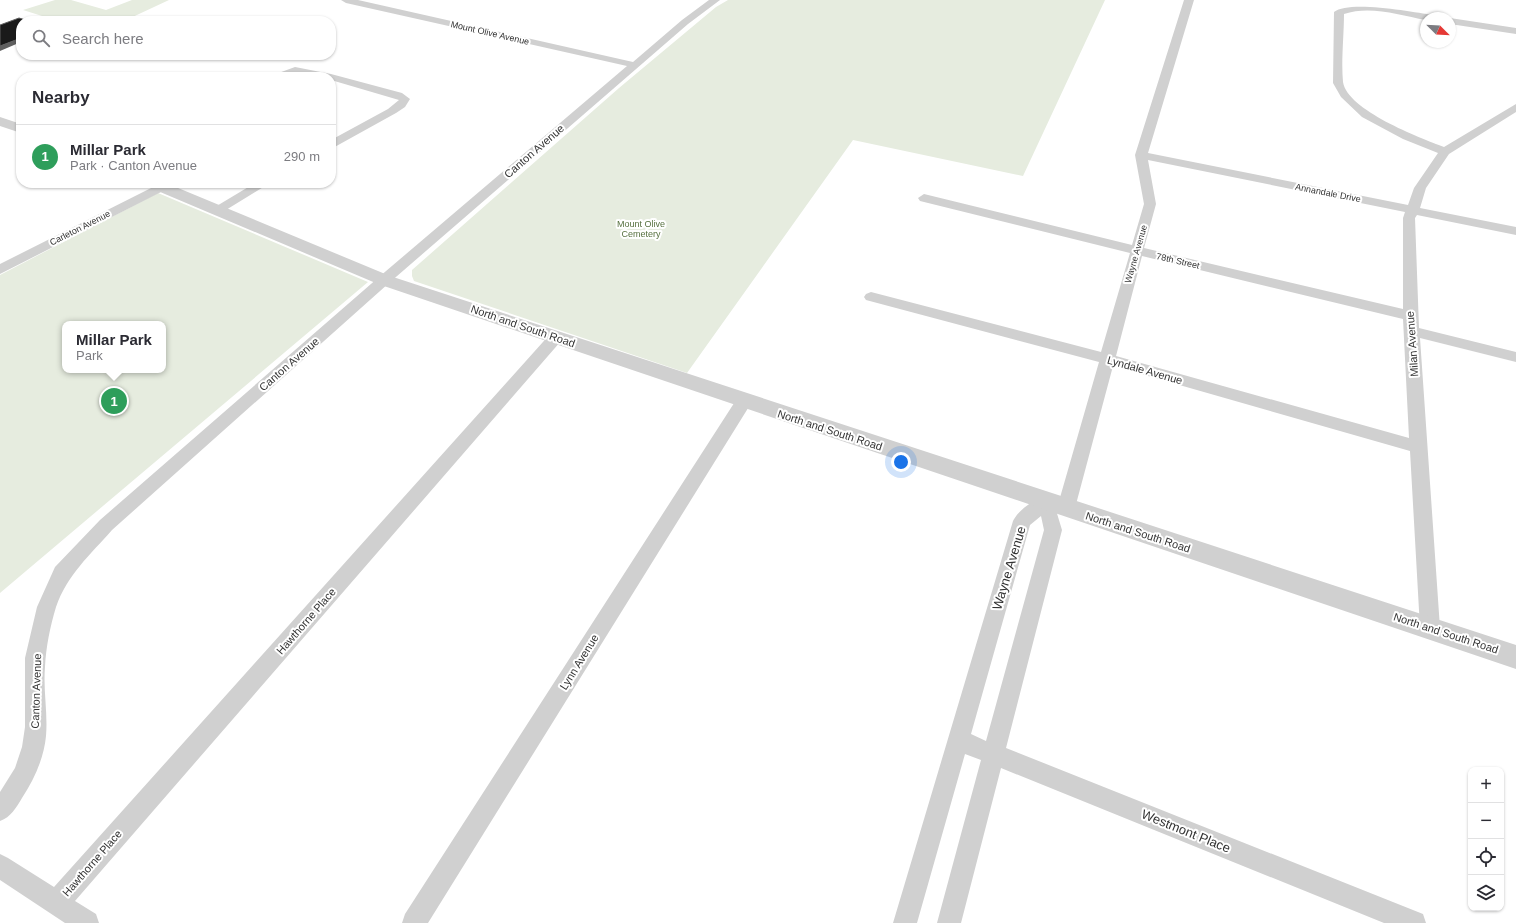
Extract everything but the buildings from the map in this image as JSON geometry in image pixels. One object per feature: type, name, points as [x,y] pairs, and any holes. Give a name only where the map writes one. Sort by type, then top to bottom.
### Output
[{"type":"street","name":"Mount Olive Avenue","points":[[346,0],[634,65]]},
{"type":"street","name":"Canton Avenue","points":[[0,810],[22,779],[31,757],[35,737],[35,659],[43,620],[58,578],[106,525],[384,280],[634,65],[685,22],[715,0]]},
{"type":"street","name":"Wayne Avenue","points":[[1066,508],[1150,204],[1141,155],[1189,0]]},
{"type":"street","points":[[1420,16],[1361,7],[1349,8],[1339,12],[1338,83],[1345,95],[1366,115],[1407,137],[1445,152]]},
{"type":"street","points":[[1456,22],[1516,31]]},
{"type":"street","points":[[290,72],[295,70],[305,72]]},
{"type":"street","points":[[336,79],[398,95],[405,99],[401,105],[336,142]]},
{"type":"street","name":"Milan Avenue","points":[[1430,628],[1410,316],[1409,218],[1420,188],[1445,152],[1516,107]]},
{"type":"street","points":[[0,121],[16,128]]},
{"type":"street","name":"Annandale Drive","points":[[1141,155],[1516,231]]},
{"type":"street","name":"Carleton Avenue","points":[[0,270],[150,188]]},
{"type":"street","name":"North and South Road","points":[[163,188],[384,280],[1046,502],[1516,657]]},
{"type":"street","points":[[216,210],[255,188]]},
{"type":"street","name":"78th Street","points":[[924,198],[1410,316]]},
{"type":"street","name":"Lyndale Avenue","points":[[871,297],[1106,359],[1418,447]]},
{"type":"street","points":[[1412,331],[1516,357]]},
{"type":"street","name":"Hawthorne Place","points":[[56,904],[556,337]]},
{"type":"street","name":"Lynn Avenue","points":[[414,923],[744,401]]},
{"type":"street","name":"Wayne Avenue","points":[[905,923],[1022,521],[1046,502]]},
{"type":"street","points":[[949,923],[995,754],[1053,530],[1046,502]]},
{"type":"street","name":"Westmont Place","points":[[958,740],[1414,923]]},
{"type":"street","points":[[0,866],[86,923]]},
{"type":"green space","points":[[55,0],[71,0],[106,10],[132,0],[169,0],[135,16],[42,16],[23,10]]},
{"type":"green space","name":"Mount Olive Cemetery","points":[[728,0],[1105,0],[1023,176],[853,140],[687,373],[414,281],[412,270],[619,88],[716,7]]},
{"type":"green space","points":[[158,193],[368,282],[0,593],[0,275]]},
{"type":"place","name":"Millar Park","points":[[114,401]]}]
